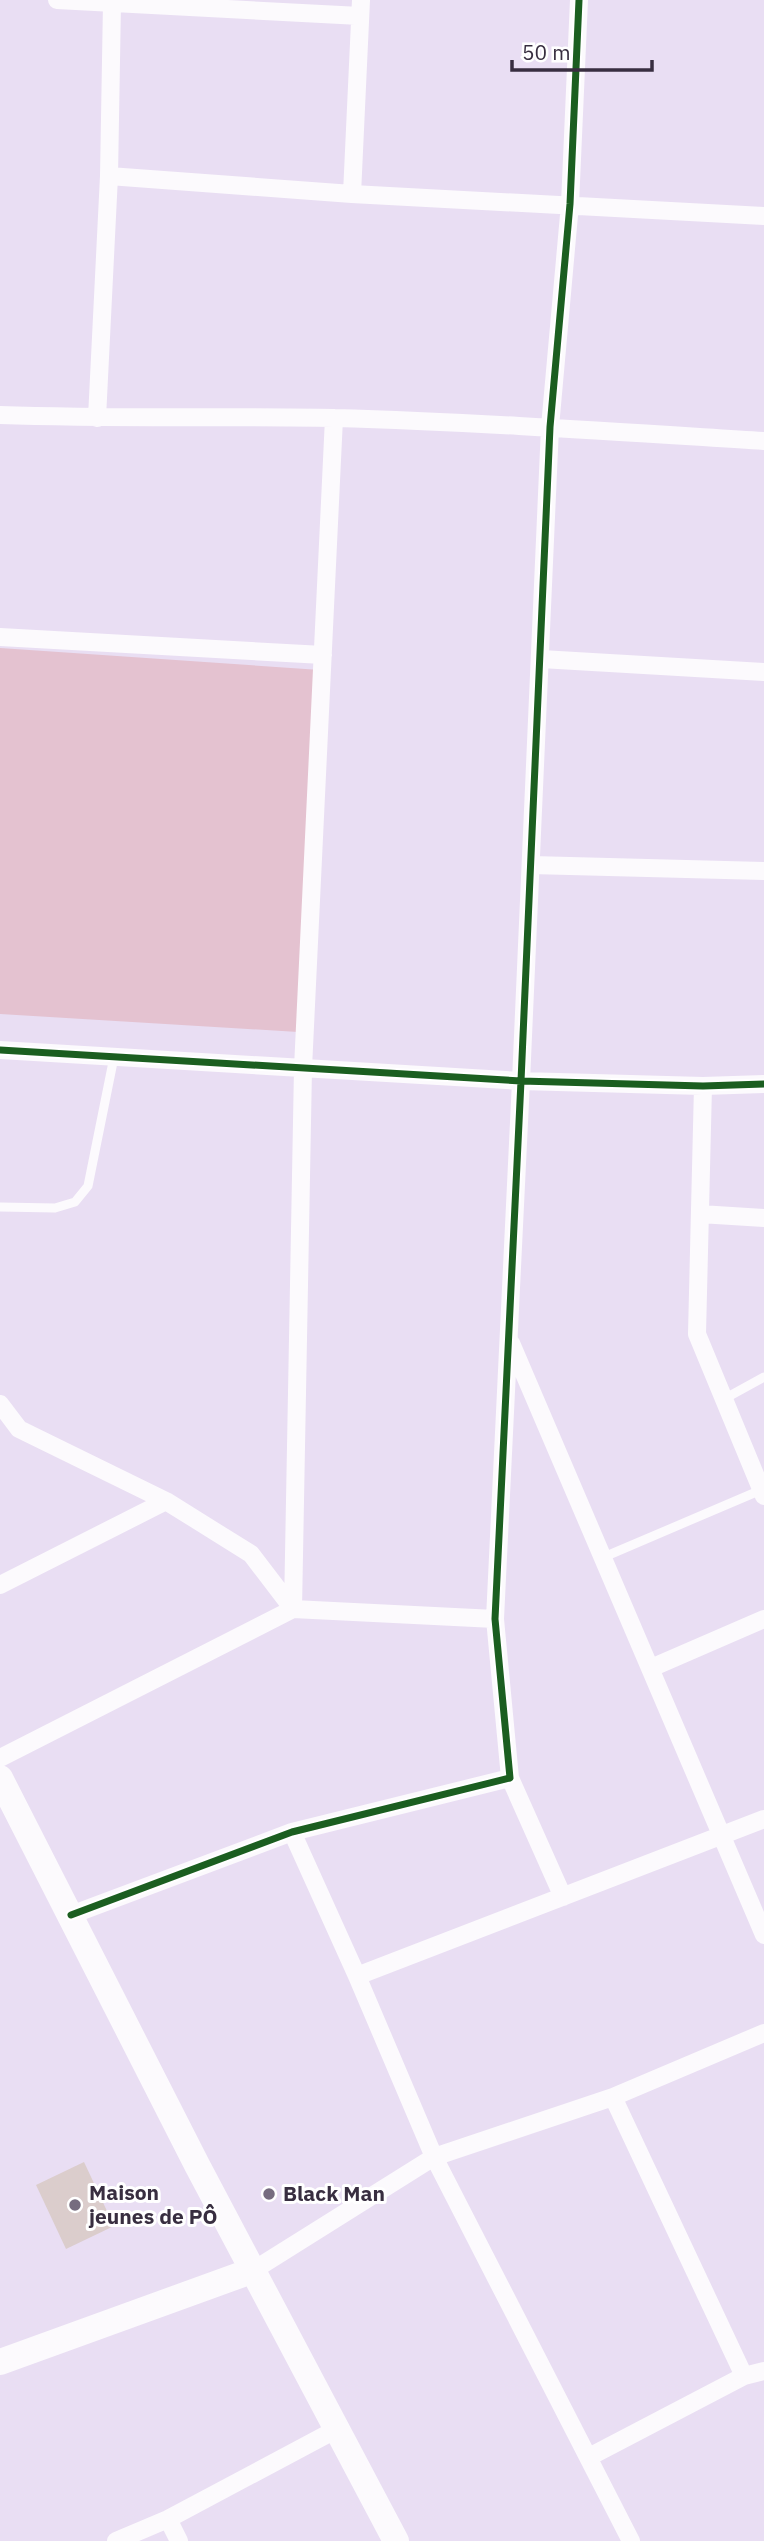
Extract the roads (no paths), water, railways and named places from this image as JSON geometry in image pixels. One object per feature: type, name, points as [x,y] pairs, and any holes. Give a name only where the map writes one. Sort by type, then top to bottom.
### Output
[{"type":"main road","points":[[0,1778],[197,2165],[396,2541]]},
{"type":"main road","points":[[0,2362],[254,2270]]},
{"type":"street","points":[[57,0],[360,8],[352,194]]},
{"type":"street","points":[[563,1897],[510,1778],[495,1619],[550,427],[570,205],[579,0]]},
{"type":"street","points":[[97,418],[109,176],[112,3]]},
{"type":"street","points":[[109,176],[352,194],[764,216]]},
{"type":"street","points":[[0,415],[97,418],[334,418],[550,427],[764,441]]},
{"type":"street","points":[[293,1608],[303,1068],[334,418]]},
{"type":"street","points":[[0,637],[323,656]]},
{"type":"street","points":[[541,659],[764,672]]},
{"type":"street","points":[[531,865],[764,871]]},
{"type":"street","points":[[0,1050],[521,1081],[703,1086],[764,1084]]},
{"type":"street","points":[[703,1086],[697,1334],[763,1493]]},
{"type":"street","points":[[700,1214],[764,1218]]},
{"type":"street","points":[[509,1337],[764,1935]]},
{"type":"street","points":[[0,1404],[19,1429],[166,1501],[251,1554],[293,1608]]},
{"type":"street","points":[[0,1585],[166,1501]]},
{"type":"street","points":[[0,1758],[293,1608],[495,1619]]},
{"type":"street","points":[[651,1668],[764,1619]]},
{"type":"street","points":[[71,1914],[292,1832],[510,1778]]},
{"type":"street","points":[[357,1976],[764,1819]]},
{"type":"street","points":[[292,1832],[434,2157],[631,2541]]},
{"type":"street","points":[[254,2270],[434,2157],[613,2097],[764,2034]]},
{"type":"street","points":[[613,2097],[744,2376]]},
{"type":"street","points":[[589,2457],[744,2376],[764,2371]]},
{"type":"street","points":[[116,2541],[168,2519],[337,2429]]},
{"type":"street","points":[[168,2519],[179,2541]]},
{"type":"lane","points":[[0,1207],[55,1209],[75,1202],[88,1186],[114,1057]]},
{"type":"lane","points":[[724,1399],[764,1377]]},
{"type":"lane","points":[[604,1557],[763,1493]]},
{"type":"place","name":"Black Man","points":[[269,2194]]},
{"type":"place","name":"Maison jeunes de PÔ","points":[[75,2205]]}]
